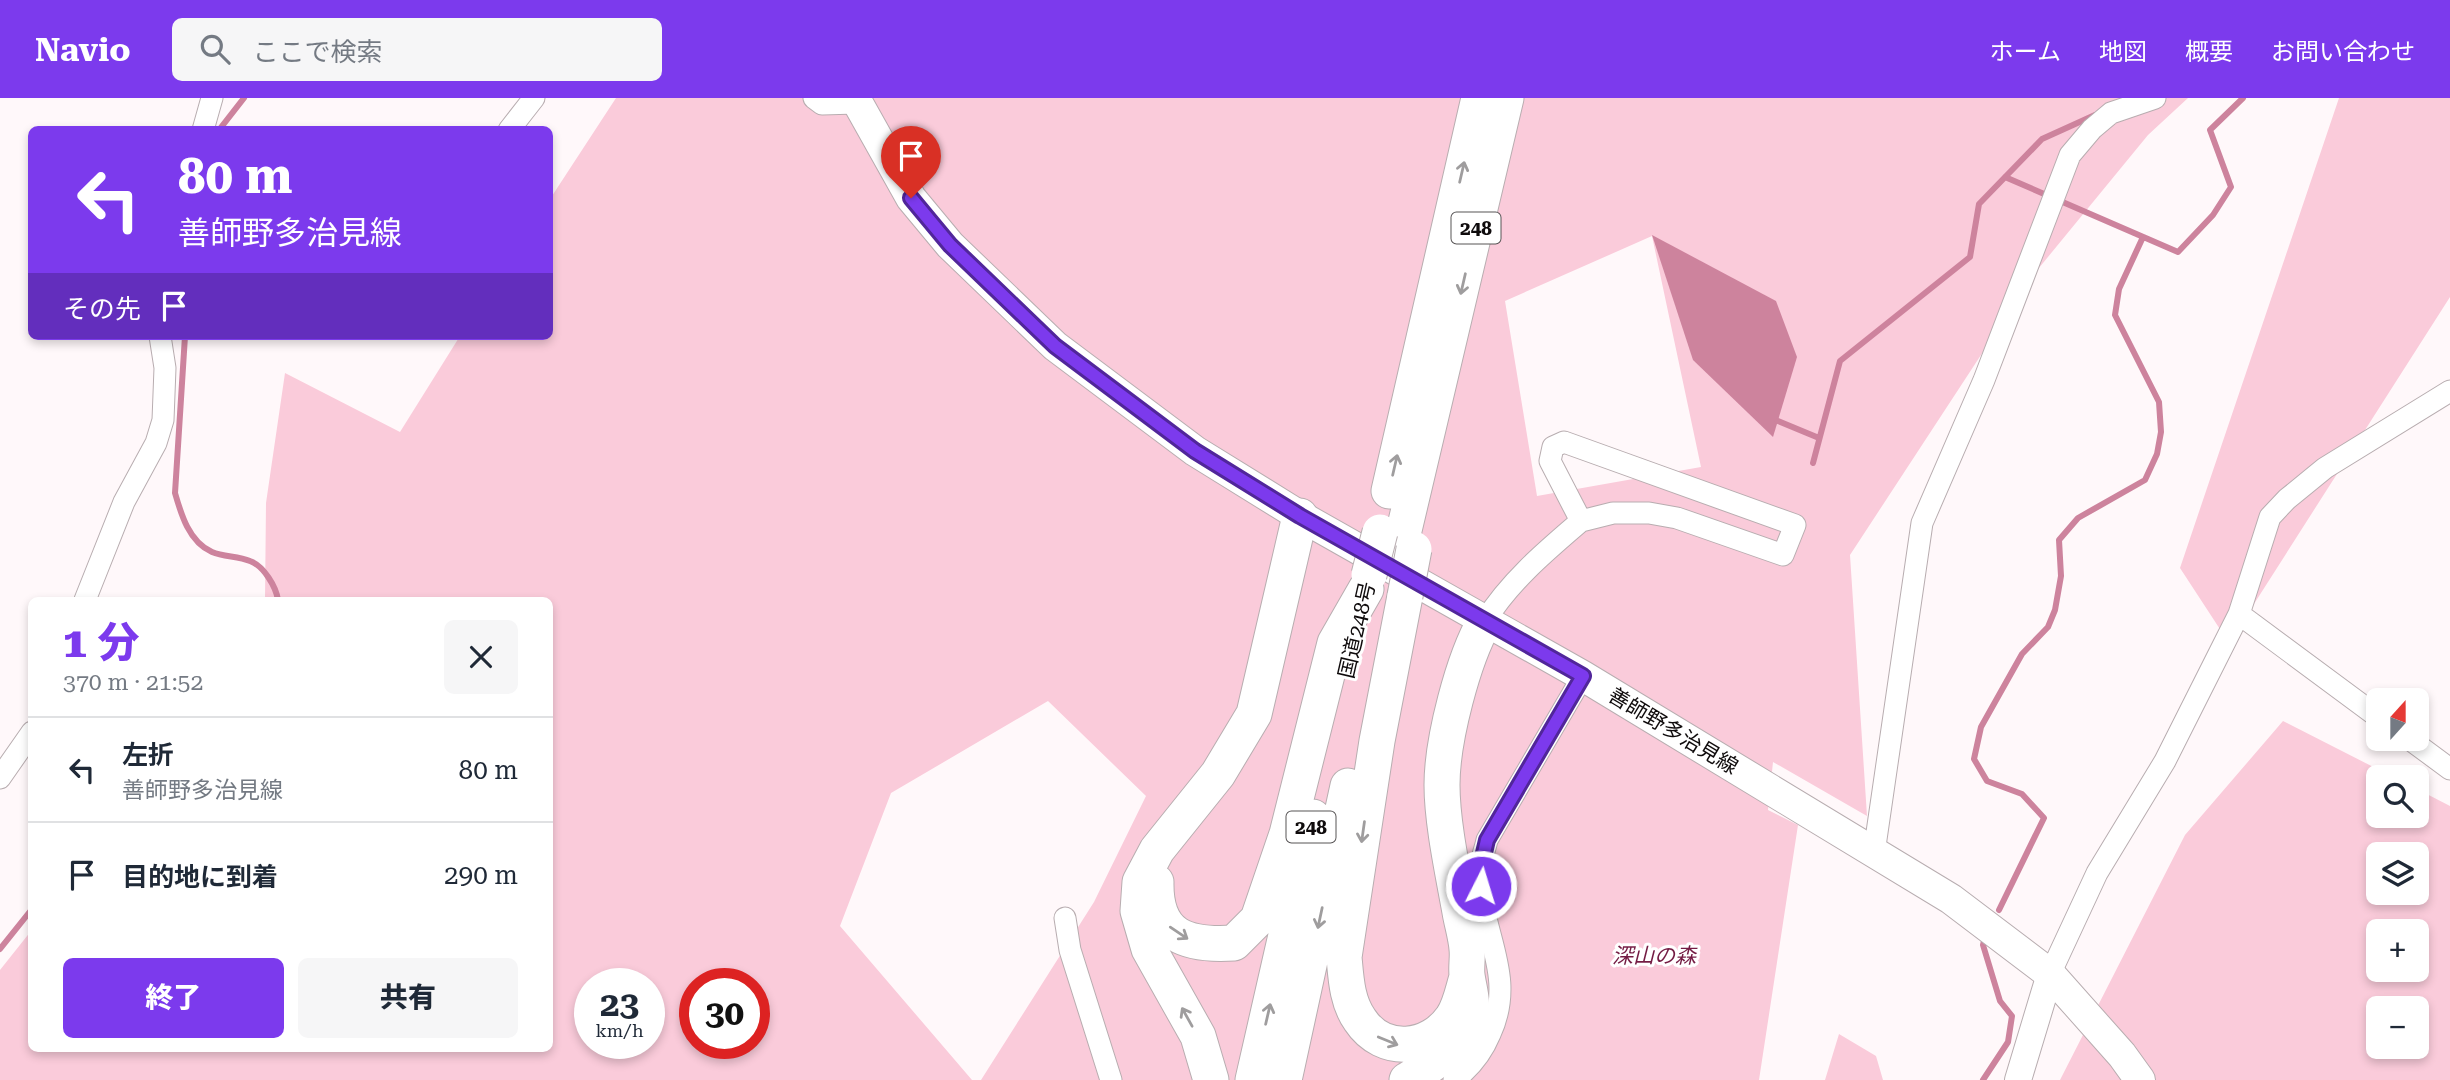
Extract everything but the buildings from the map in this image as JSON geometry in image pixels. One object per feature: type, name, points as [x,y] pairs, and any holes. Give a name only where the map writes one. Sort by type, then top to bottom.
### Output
[{"type":"highway","name":"国道248号","points":[[1398,541],[1479,98]]},
{"type":"highway","name":"国道248号","points":[[1253,1080],[1446,358],[1506,98]]},
{"type":"highway","points":[[1211,1080],[1198,1036],[1149,949],[1138,911],[1140,883],[1157,850],[1218,774],[1254,714],[1300,516]]},
{"type":"highway","name":"国道248号","points":[[1284,1080],[1383,587]]},
{"type":"highway","points":[[1157,850],[1156,902],[1165,922],[1177,935],[1194,942],[1234,943],[1258,919],[1287,834],[1335,643],[1383,587]]},
{"type":"highway","points":[[1383,587],[1377,741],[1348,930],[1345,957],[1347,990],[1360,1020],[1376,1036],[1397,1046],[1421,1042],[1441,1031],[1454,1016],[1467,977]]},
{"type":"highway","points":[[1408,1080],[1442,1058],[1460,1038],[1470,1019],[1472,995],[1467,977],[1467,948],[1449,850],[1442,785],[1448,739],[1463,671],[1473,641],[1485,621]]},
{"type":"main road","name":"善師野多治見線","points":[[855,100],[911,198],[950,245],[1046,337],[1195,451],[1300,516],[1583,676],[1951,899],[2050,974],[2122,1055],[2140,1080]]},
{"type":"street","points":[[204,126],[212,98]]},
{"type":"street","points":[[512,126],[534,98]]},
{"type":"street","points":[[814,98],[822,104],[855,100]]},
{"type":"street","points":[[1874,853],[1922,523],[1984,380],[2070,155],[2092,129],[2111,113],[2155,98]]},
{"type":"street","points":[[86,597],[124,502],[156,443],[163,420],[165,368],[161,340]]},
{"type":"street","points":[[2018,1080],[2050,974],[2097,873],[2165,761],[2239,614],[2270,517],[2287,499],[2325,468],[2450,391]]},
{"type":"street","points":[[1485,621],[1498,600],[1529,567],[1581,521],[1613,513],[1649,513],[1676,518],[1783,555],[1794,525],[1564,442],[1553,447],[1550,461],[1581,521]]},
{"type":"street","points":[[2239,614],[2366,708]]},
{"type":"street","points":[[1454,1080],[1483,1050],[1496,1021],[1502,995],[1499,968],[1483,901],[1480,870],[1487,840],[1583,676]]},
{"type":"street","points":[[0,778],[28,738]]},
{"type":"street","points":[[2426,751],[2450,769]]},
{"type":"street","points":[[1065,918],[1070,950],[1111,1080]]},
{"type":"green space","name":"深山の森","points":[[616,98],[2188,98],[2148,135],[2034,274],[1850,555],[1867,816],[1773,762],[1768,810],[1798,825],[1759,1080],[981,1080],[1094,902],[1146,796],[1048,701],[891,793],[840,926],[972,1080],[0,1080],[0,970],[28,935],[28,1052],[553,1052],[553,597],[265,597],[266,503],[285,373],[400,432],[458,340],[553,340],[553,194]],"holes":[[[1652,236],[1701,467],[1537,496],[1505,301]]]},
{"type":"green space","points":[[2339,98],[2450,98],[2450,297],[2229,643],[2180,568]]},
{"type":"green space","points":[[2283,721],[2369,765],[2366,765],[2366,828],[2429,828],[2429,795],[2450,806],[2450,1080],[2060,1080],[2185,835]]},
{"type":"green space","points":[[1839,1034],[1876,1056],[1883,1080],[1825,1080]]},
{"type":"shaded area","points":[[1652,235],[1776,301],[1797,357],[1773,437],[1693,360]]},
{"type":"waterway","points":[[222,126],[244,98]]},
{"type":"waterway","points":[[2005,177],[2178,252],[2213,215],[2231,187],[2210,130],[2243,98]]},
{"type":"waterway","points":[[1813,463],[1840,361],[1970,257],[1979,204],[2042,139],[2095,115]]},
{"type":"waterway","points":[[1999,910],[2044,818],[2022,794],[1987,781],[1974,759],[1981,727],[2022,654],[2048,627],[2055,610],[2061,576],[2059,540],[2078,518],[2145,480],[2157,454],[2161,432],[2159,402],[2115,315],[2119,289],[2143,237]]},
{"type":"waterway","points":[[185,340],[175,493],[180,510],[197,542],[217,554],[241,558],[260,567],[272,583],[277,597]]},
{"type":"waterway","points":[[1778,421],[1819,438]]},
{"type":"waterway","points":[[0,949],[28,914]]},
{"type":"waterway","points":[[1983,1080],[2008,1042],[2012,1016],[2000,1001],[1984,941]]},
{"type":"route","points":[[911,198],[950,245],[1055,346],[1195,451],[1300,516],[1583,676],[1487,840],[1480,870],[1481,886]]}]
